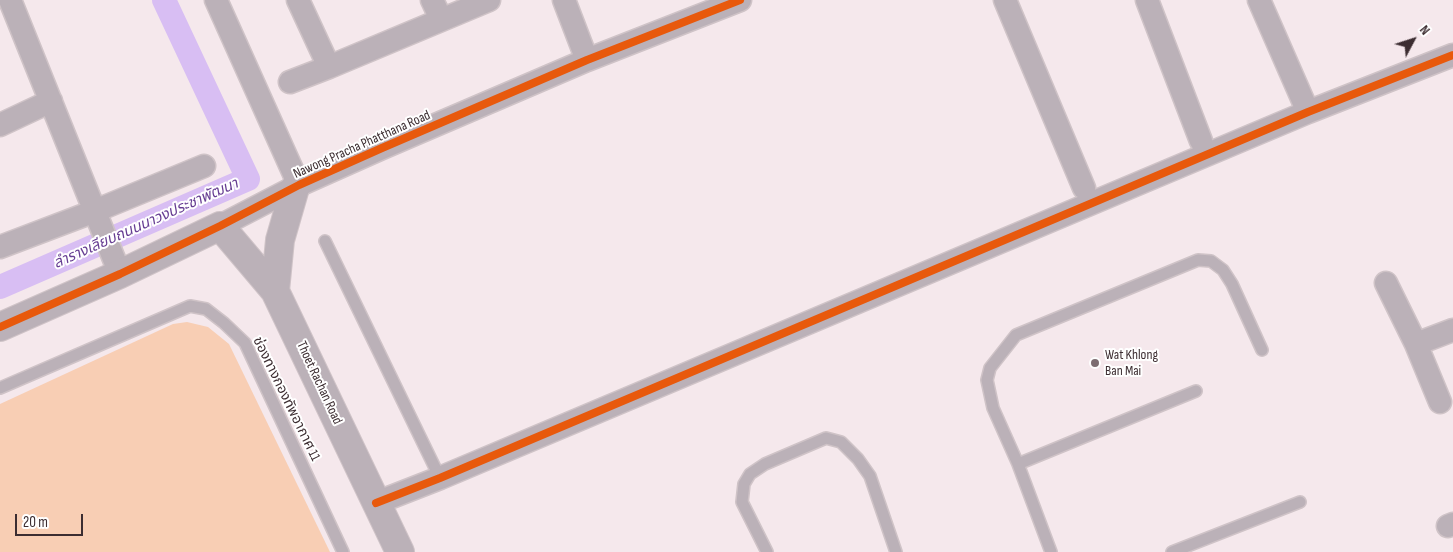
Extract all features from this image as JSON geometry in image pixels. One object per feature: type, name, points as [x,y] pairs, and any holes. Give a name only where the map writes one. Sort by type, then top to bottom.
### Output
[{"type":"street","points":[[10,0],[117,264]]},
{"type":"street","points":[[216,0],[297,187],[280,240],[275,291]]},
{"type":"street","points":[[298,0],[329,67]]},
{"type":"street","points":[[290,82],[329,67],[437,10],[489,0]]},
{"type":"street","points":[[564,0],[587,60]]},
{"type":"street","name":"Nawong Pracha Phatthana Road","points":[[0,327],[117,264],[220,226],[297,187],[587,60],[740,0]]},
{"type":"street","points":[[1005,0],[1084,188]]},
{"type":"street","points":[[1147,0],[1201,141]]},
{"type":"street","points":[[1260,0],[1308,112]]},
{"type":"street","points":[[376,503],[440,478],[1308,112],[1453,55]]},
{"type":"street","points":[[0,126],[51,100]]},
{"type":"street","points":[[0,247],[98,218],[204,166]]},
{"type":"street","name":"Thoet Rachan Road","points":[[220,226],[275,291],[400,552]]},
{"type":"street","points":[[1386,283],[1416,344],[1440,402]]},
{"type":"street","points":[[1416,344],[1453,330]]},
{"type":"lane","points":[[325,241],[440,478]]},
{"type":"lane","points":[[1051,552],[1018,464],[993,408],[987,380],[990,368],[1016,335],[1198,260],[1211,261],[1223,270],[1232,284],[1262,350]]},
{"type":"lane","name":"ช่องทางกองทัพอากาศ 11","points":[[0,388],[190,306],[206,309],[245,343],[343,552]]},
{"type":"lane","points":[[1018,464],[1196,391]]},
{"type":"lane","points":[[767,552],[742,502],[744,484],[750,474],[765,464],[826,438],[841,442],[858,459],[870,476],[896,552]]},
{"type":"lane","points":[[1172,552],[1300,502]]},
{"type":"shaded area","points":[[187,322],[208,327],[229,344],[330,552],[0,552],[0,404],[173,324]]},
{"type":"waterway","name":"ลำรางเลียบถนนนาวงประชาพัฒนา","points":[[0,287],[248,179],[164,0]]},
{"type":"cycle path","points":[[0,327],[120,274],[220,226],[299,185],[382,148],[587,60],[740,0]]},
{"type":"cycle path","points":[[376,503],[440,478],[1308,112],[1453,55]]},
{"type":"place","name":"Wat Khlong Ban Mai","points":[[1095,363]]}]
